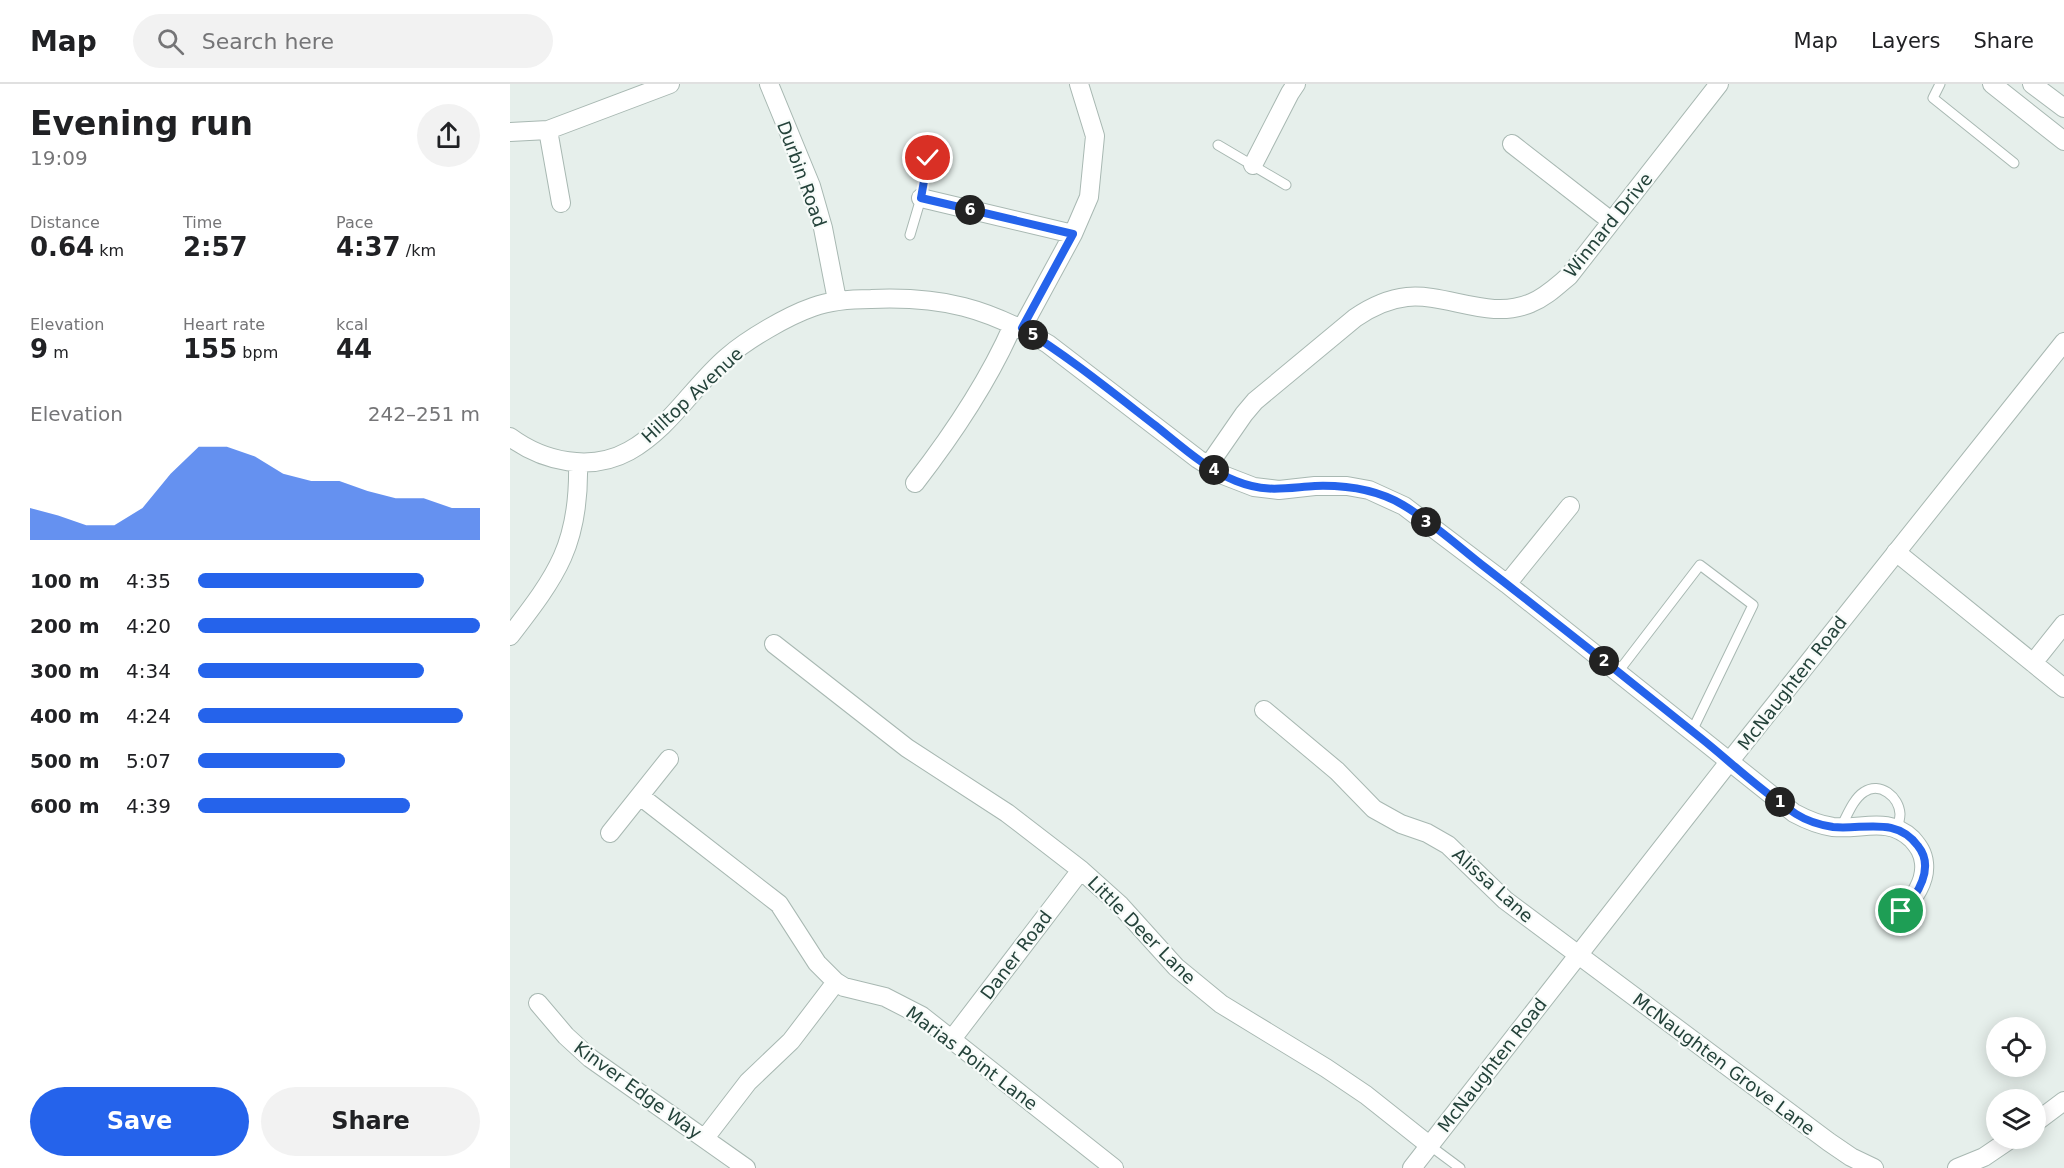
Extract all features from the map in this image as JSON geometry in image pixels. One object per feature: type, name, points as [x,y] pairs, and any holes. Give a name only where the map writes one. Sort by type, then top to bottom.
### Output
[{"type":"street","points":[[510,132],[548,130],[670,84]]},
{"type":"street","name":"Durbin Road","points":[[769,84],[811,186],[823,228],[837,300]]},
{"type":"street","points":[[915,483],[974,400],[1073,234],[1089,197],[1095,136],[1079,84]]},
{"type":"street","points":[[1253,165],[1296,84]]},
{"type":"street","name":"Winnard Drive","points":[[1208,466],[1255,402],[1370,308],[1408,297],[1484,308],[1508,309],[1531,304],[1551,292],[1569,276],[1719,84]]},
{"type":"street","points":[[1992,84],[2064,141]]},
{"type":"street","points":[[2026,112],[2041,86],[2064,108]]},
{"type":"street","points":[[548,130],[561,203]]},
{"type":"street","points":[[1512,144],[1611,221]]},
{"type":"street","points":[[921,198],[1073,234]]},
{"type":"street","name":"Hilltop Avenue","points":[[510,437],[544,456],[578,463],[619,455],[658,431],[698,385],[728,356],[768,329],[812,307],[837,300],[904,297],[940,300],[966,307],[1017,326],[1079,366],[1208,466],[1238,482],[1254,487],[1279,490],[1315,486],[1347,486],[1369,490],[1387,497],[1417,515],[1507,584],[1759,787],[1805,819],[1840,827],[1887,825],[1898,828]]},
{"type":"street","name":"McNaughten Road","points":[[1412,1168],[1730,762],[2064,342]]},
{"type":"street","points":[[510,636],[548,585],[560,565],[572,536],[579,483],[578,463]]},
{"type":"street","points":[[1507,584],[1570,506]]},
{"type":"street","points":[[1896,552],[2064,688]]},
{"type":"street","points":[[2033,663],[2064,624]]},
{"type":"street","name":"Little Deer Lane","points":[[774,644],[907,748],[1007,813],[1081,870],[1120,905],[1176,967],[1208,994],[1250,1023],[1326,1068],[1366,1095],[1430,1145]]},
{"type":"street","name":"Alissa Lane","points":[[1264,710],[1337,771],[1374,809],[1448,845],[1505,900],[1578,955]]},
{"type":"street","points":[[610,833],[669,759]]},
{"type":"street","name":"Marias Point Lane","points":[[640,796],[779,904],[817,963],[836,982],[844,987],[885,997],[905,1005],[922,1016],[1114,1168]]},
{"type":"street","points":[[1898,828],[1918,846],[1924,856],[1925,871],[1916,894],[1901,911]]},
{"type":"street","name":"Daner Road","points":[[952,1040],[1081,870]]},
{"type":"street","name":"McNaughten Grove Lane","points":[[1578,955],[1828,1142],[1874,1168]]},
{"type":"street","points":[[705,1138],[748,1082],[791,1041],[836,982]]},
{"type":"street","name":"Kinver Edge Way","points":[[538,1003],[577,1048],[746,1168]]},
{"type":"street","points":[[2046,1114],[2064,1101]]},
{"type":"street","points":[[1957,1168],[1984,1157],[1996,1149]]},
{"type":"lane","points":[[1940,84],[1933,98],[2014,163]]},
{"type":"lane","points":[[1218,145],[1286,185]]},
{"type":"lane","points":[[910,235],[921,198],[928,158]]},
{"type":"lane","points":[[1618,672],[1700,565],[1753,605],[1692,731]]},
{"type":"lane","points":[[1840,827],[1862,793],[1871,788],[1879,788],[1895,801],[1900,813],[1898,828]]},
{"type":"lane","points":[[1430,1145],[1460,1168]]},
{"type":"route","points":[[928,158],[921,198],[1073,234],[1022,328],[1079,366],[1198,459],[1238,482],[1254,487],[1279,490],[1315,486],[1347,486],[1369,490],[1404,506],[1507,584],[1794,813],[1816,823],[1834,827],[1887,825],[1898,828],[1918,846],[1924,856],[1925,871],[1916,894],[1901,911]]}]
